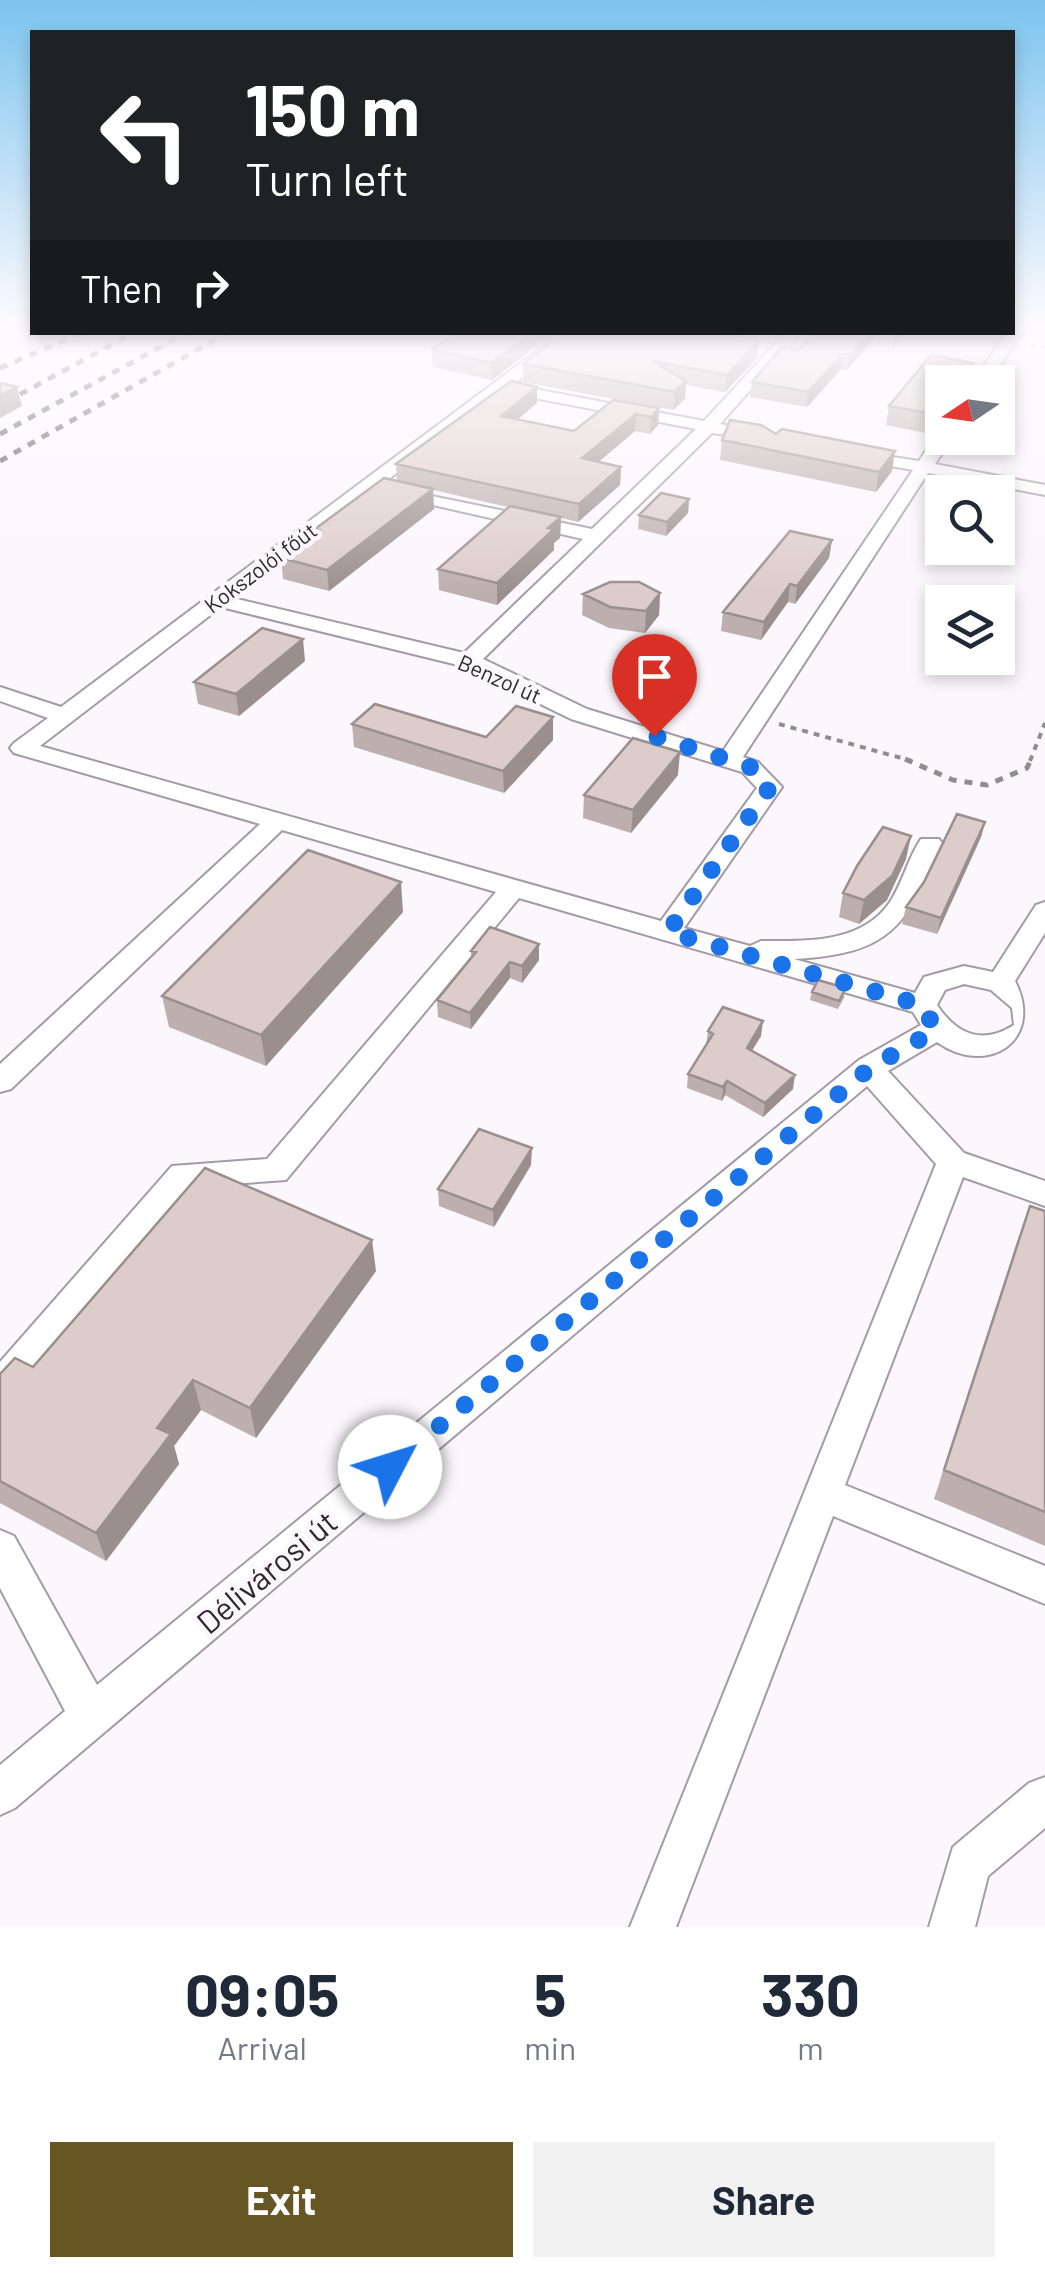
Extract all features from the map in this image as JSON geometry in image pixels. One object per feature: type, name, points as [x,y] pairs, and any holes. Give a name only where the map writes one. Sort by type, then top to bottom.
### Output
[{"type":"street","name":"Kokszolói főút","points":[[276,820],[22,748],[462,414]]},
{"type":"street","points":[[641,414],[786,442]]},
{"type":"street","points":[[469,661],[720,414]]},
{"type":"street","points":[[845,453],[1045,490]]},
{"type":"street","points":[[730,758],[932,455]]},
{"type":"street","points":[[368,485],[596,536]]},
{"type":"street","name":"Benzol út","points":[[216,600],[469,661],[579,714],[750,767],[770,787],[668,932]]},
{"type":"street","points":[[0,694],[65,716]]},
{"type":"street","points":[[0,1082],[276,820],[729,950],[929,1017],[969,1047],[1007,1046],[1029,1030],[1036,1009],[1000,983],[1045,911]]},
{"type":"street","points":[[729,950],[816,950],[872,935],[897,912],[930,844]]},
{"type":"street","points":[[0,1387],[182,1174],[275,1171],[513,888]]},
{"type":"street","name":"Délivárosi út","points":[[0,1793],[929,1017],[934,984],[964,975],[1000,983]]},
{"type":"street","points":[[870,1068],[892,1098],[953,1161],[1045,1194]]},
{"type":"street","points":[[654,1927],[953,1161]]},
{"type":"street","points":[[823,1494],[1045,1586]]},
{"type":"street","points":[[0,1549],[91,1717]]},
{"type":"street","points":[[952,1927],[969,1863],[1045,1799]]},
{"type":"path","points":[[756,718],[909,760],[953,780],[986,785],[1027,768],[1045,723]]},
{"type":"building","points":[[465,414],[504,414],[501,416],[574,431],[595,414],[654,414],[651,417],[636,414],[582,458],[621,467],[579,504],[396,464]]},
{"type":"building","points":[[730,420],[761,425],[776,434],[782,429],[895,451],[879,472],[722,440]]},
{"type":"building","points":[[384,478],[433,489],[327,570],[281,558],[319,530],[315,529]]},
{"type":"building","points":[[661,493],[689,499],[667,522],[639,515]]},
{"type":"building","points":[[510,506],[561,517],[548,528],[554,529],[497,583],[438,569]]},
{"type":"building","points":[[790,531],[832,540],[797,586],[790,584],[764,622],[723,612]]},
{"type":"building","points":[[610,582],[639,582],[660,593],[646,611],[610,607],[583,594]]},
{"type":"building","points":[[262,628],[303,639],[236,694],[194,682]]},
{"type":"building","points":[[375,704],[486,737],[516,706],[553,717],[503,771],[352,724]]},
{"type":"building","points":[[633,738],[680,752],[633,810],[584,795]]},
{"type":"building","points":[[957,814],[985,822],[941,918],[906,907],[924,882]]},
{"type":"building","points":[[883,827],[911,836],[892,876],[864,900],[843,893],[857,866]]},
{"type":"building","points":[[308,850],[401,882],[261,1035],[162,996]]},
{"type":"building","points":[[490,927],[539,944],[522,966],[510,962],[470,1013],[437,1000],[476,952],[471,951]]},
{"type":"building","points":[[818,980],[846,988],[839,1001],[812,992]]},
{"type":"building","points":[[723,1007],[763,1021],[747,1048],[795,1075],[765,1103],[727,1081],[723,1087],[688,1074],[713,1034],[708,1031]]},
{"type":"building","points":[[479,1129],[532,1148],[493,1210],[438,1189]]},
{"type":"building","points":[[205,1168],[372,1240],[250,1408],[193,1380],[157,1428],[171,1434],[96,1533],[0,1481],[0,1374],[15,1358],[33,1367]]},
{"type":"building","points":[[1030,1206],[1045,1211],[1045,1512],[944,1470]]},
{"type":"railway","points":[[0,434],[37,414]]},
{"type":"railway","points":[[0,461],[84,414]]},
{"type":"route","points":[[390,1467],[870,1068],[936,1030],[922,1005],[668,932],[770,787],[750,767],[730,758],[654,736]]}]
